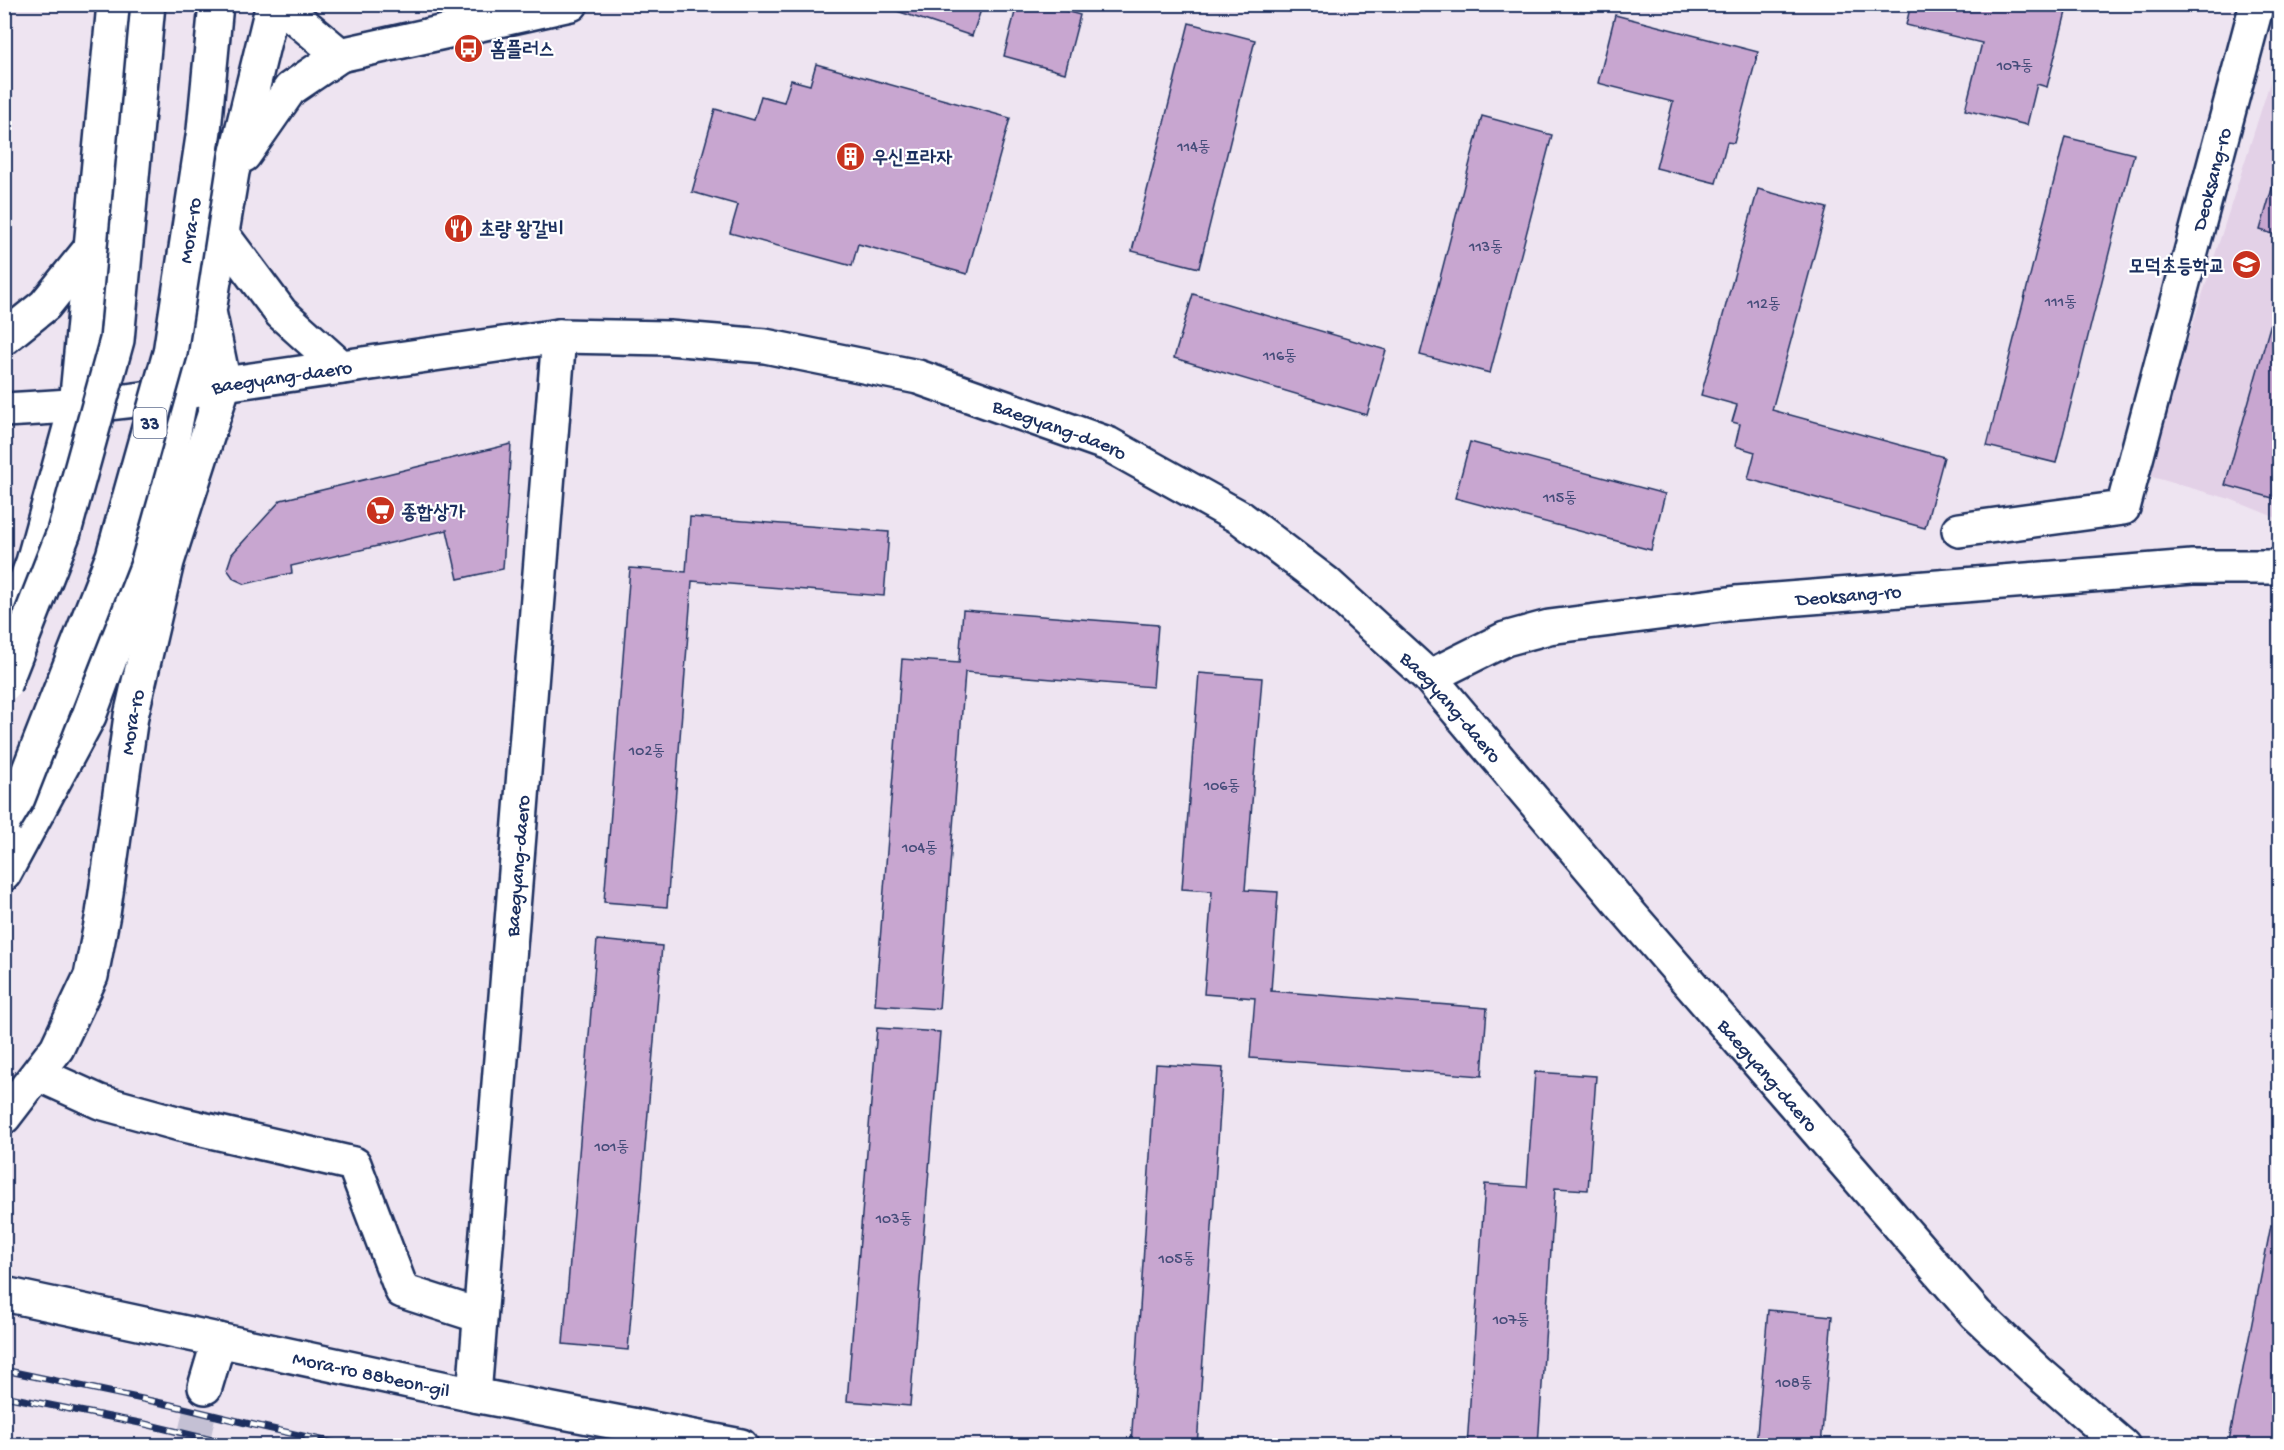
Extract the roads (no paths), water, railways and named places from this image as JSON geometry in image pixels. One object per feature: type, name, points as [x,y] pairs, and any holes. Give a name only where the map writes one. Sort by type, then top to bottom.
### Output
[{"type":"main road","points":[[4,639],[33,562],[76,406],[114,4]]},
{"type":"main road","points":[[4,685],[64,532],[117,340],[148,4]]},
{"type":"main road","name":"Mora-ro","points":[[4,821],[18,798],[113,556],[170,353],[204,130],[216,4]]},
{"type":"main road","name":"Mora-ro","points":[[4,874],[89,716],[137,585],[164,483],[181,395],[209,311],[232,172],[273,4]]},
{"type":"main road","points":[[279,4],[340,55]]},
{"type":"main road","points":[[232,172],[290,89],[340,55],[571,4]]},
{"type":"main road","name":"Deoksang-ro","points":[[1959,530],[2124,508],[2257,4]]},
{"type":"main road","points":[[222,234],[281,313],[340,367]]},
{"type":"main road","points":[[4,338],[45,305],[91,248]]},
{"type":"main road","name":"Mora-ro","points":[[4,1117],[57,1048],[91,976],[103,914],[131,716],[167,562],[224,384],[209,311]]},
{"type":"main road","name":"Baegyang-daero","points":[[474,1395],[559,336]]},
{"type":"main road","name":"Baegyang-daero","points":[[4,410],[76,406],[181,395],[224,384],[559,336],[669,338],[765,346],[918,377],[1108,444],[1241,518],[1325,582],[1429,677],[1622,905],[1976,1314],[2039,1373],[2123,1446]]},
{"type":"main road","name":"Deoksang-ro","points":[[1429,677],[1505,639],[1549,627],[1736,603],[2193,567],[2280,567]]},
{"type":"main road","points":[[38,1074],[100,1102],[180,1124],[354,1164],[402,1291],[480,1316]]},
{"type":"main road","name":"Mora-ro 88beon-gil","points":[[4,1294],[474,1395],[741,1446]]},
{"type":"main road","points":[[205,1387],[219,1340]]},
{"type":"tunnel","points":[[192,1446],[205,1387]]},
{"type":"railway","points":[[4,1370],[171,1405],[347,1446]]},
{"type":"railway","points":[[4,1396],[145,1424],[237,1446]]},
{"type":"place","name":"홈플러스","points":[[469,48]]},
{"type":"place","name":"우신프라자","points":[[851,156]]},
{"type":"place","name":"초량 왕갈비","points":[[458,228]]},
{"type":"place","name":"모덕초등학교","points":[[2246,265]]},
{"type":"place","name":"종합상가","points":[[380,511]]}]
